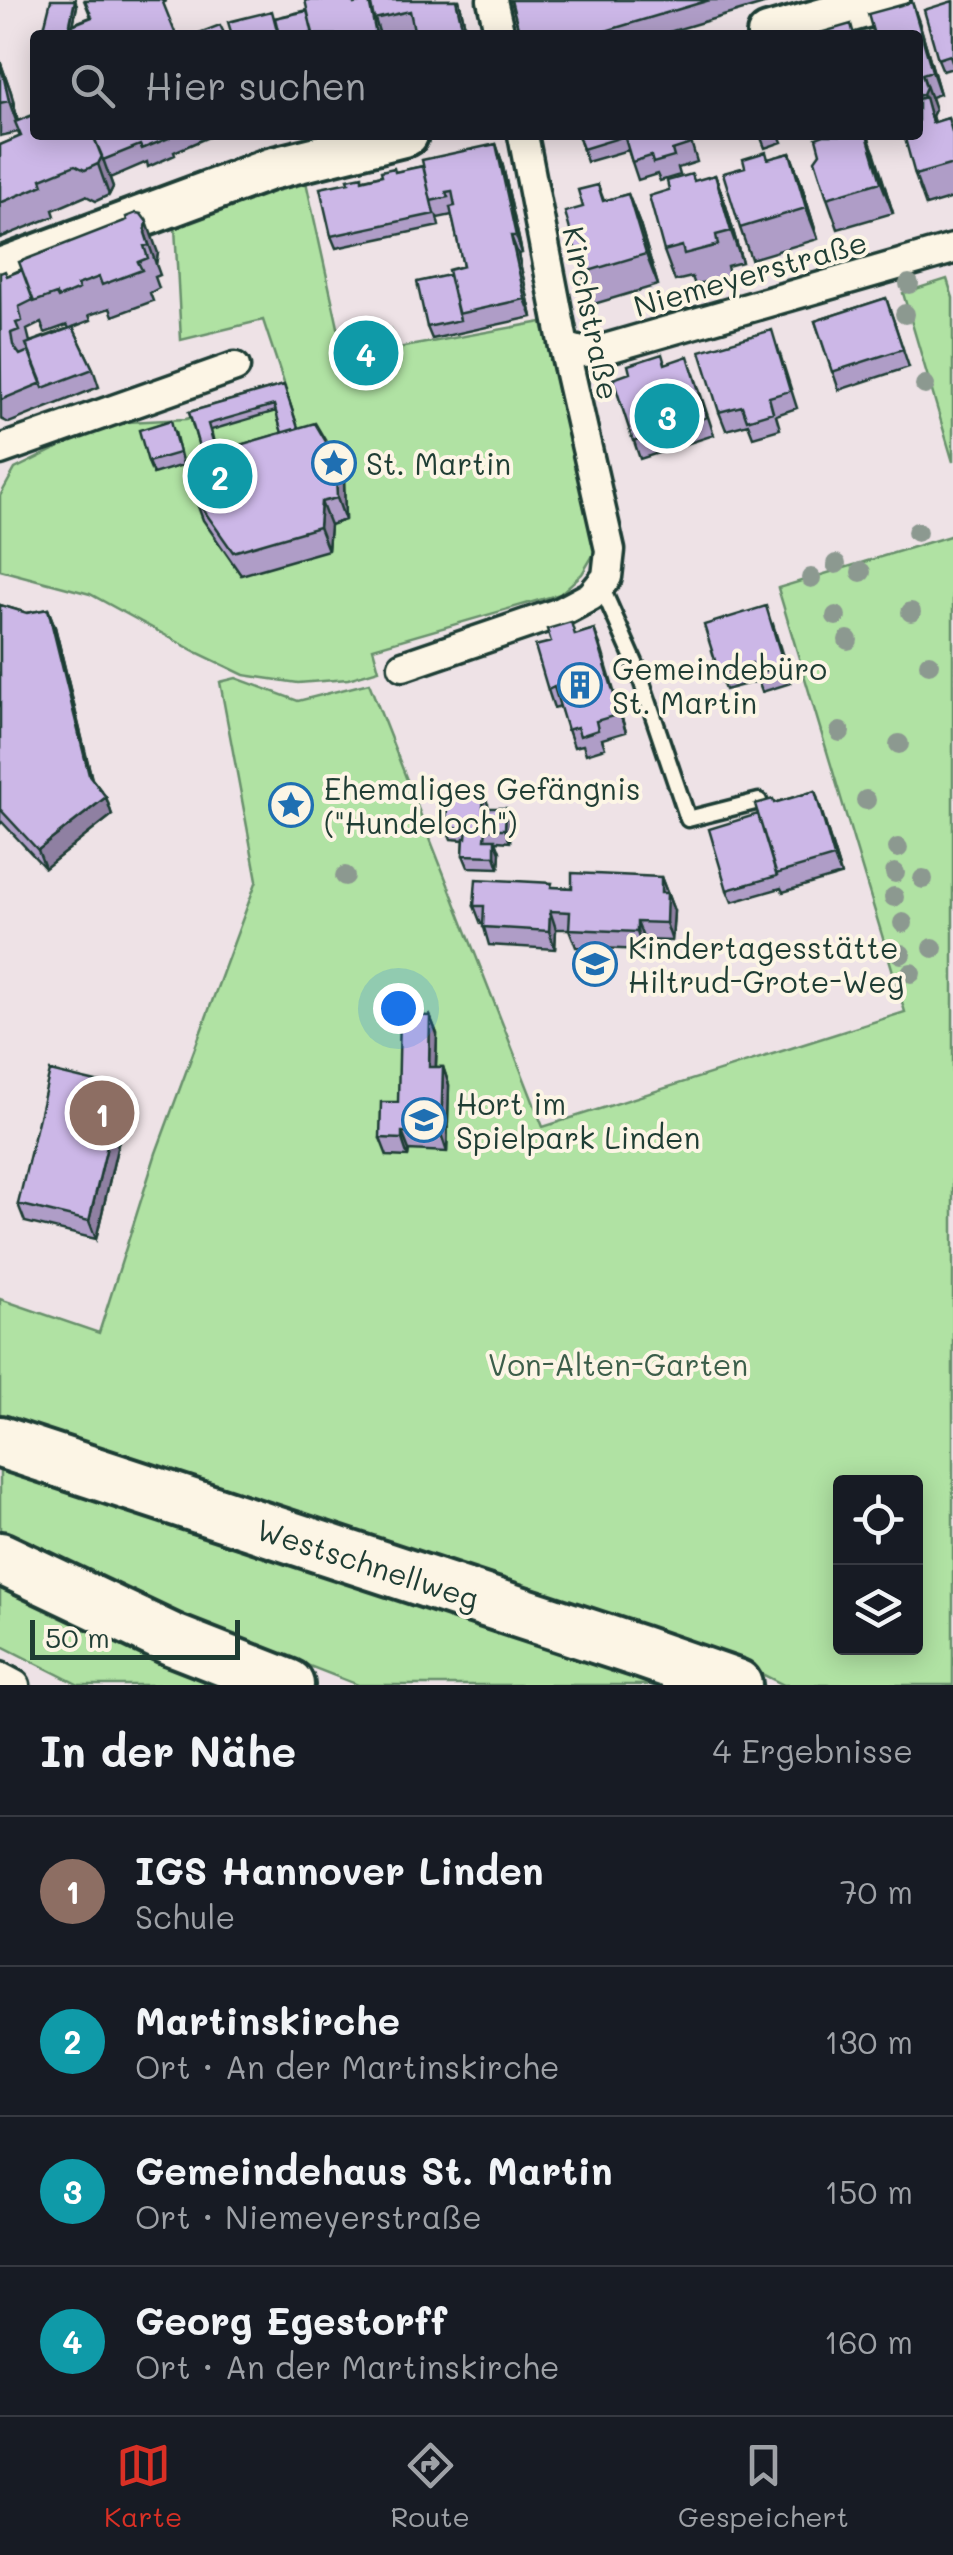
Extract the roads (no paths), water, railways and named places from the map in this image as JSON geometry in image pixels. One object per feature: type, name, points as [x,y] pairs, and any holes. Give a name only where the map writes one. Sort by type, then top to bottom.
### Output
[{"type":"highway","name":"Westschnellweg","points":[[0,1442],[736,1685]]},
{"type":"highway","points":[[0,1558],[173,1640],[288,1685]]},
{"type":"street","points":[[492,0],[499,30]]},
{"type":"street","points":[[785,30],[889,0]]},
{"type":"street","points":[[0,269],[270,170],[387,140]]},
{"type":"street","name":"Kirchstraße","points":[[524,140],[564,347],[610,550],[607,576],[600,585]]},
{"type":"street","name":"Niemeyerstraße","points":[[564,347],[598,351],[953,249]]},
{"type":"street","points":[[0,450],[235,368]]},
{"type":"street","points":[[403,666],[561,612],[591,596],[600,585]]},
{"type":"street","points":[[0,1677],[15,1685]]},
{"type":"lane","points":[[600,585],[636,665],[688,819],[759,801]]},
{"type":"place","name":"Georg Egestorff","points":[[366,353]]},
{"type":"place","name":"Gemeindehaus St. Martin","points":[[667,416]]},
{"type":"place","name":"St. Martin","points":[[334,463]]},
{"type":"place","name":"Martinskirche","points":[[220,476]]},
{"type":"place","name":"Gemeindebüro St. Martin","points":[[580,685]]},
{"type":"place","name":"Ehemaliges Gefängnis (\"Hundeloch\")","points":[[291,805]]},
{"type":"place","name":"Kindertagesstätte Hiltrud-Grote-Weg","points":[[595,964]]},
{"type":"place","name":"IGS Hannover Linden","points":[[102,1113]]},
{"type":"place","name":"Hort im Spielpark Linden","points":[[424,1120]]},
{"type":"park label","name":"Von-Alten-Garten","points":[[618,1364]]}]
